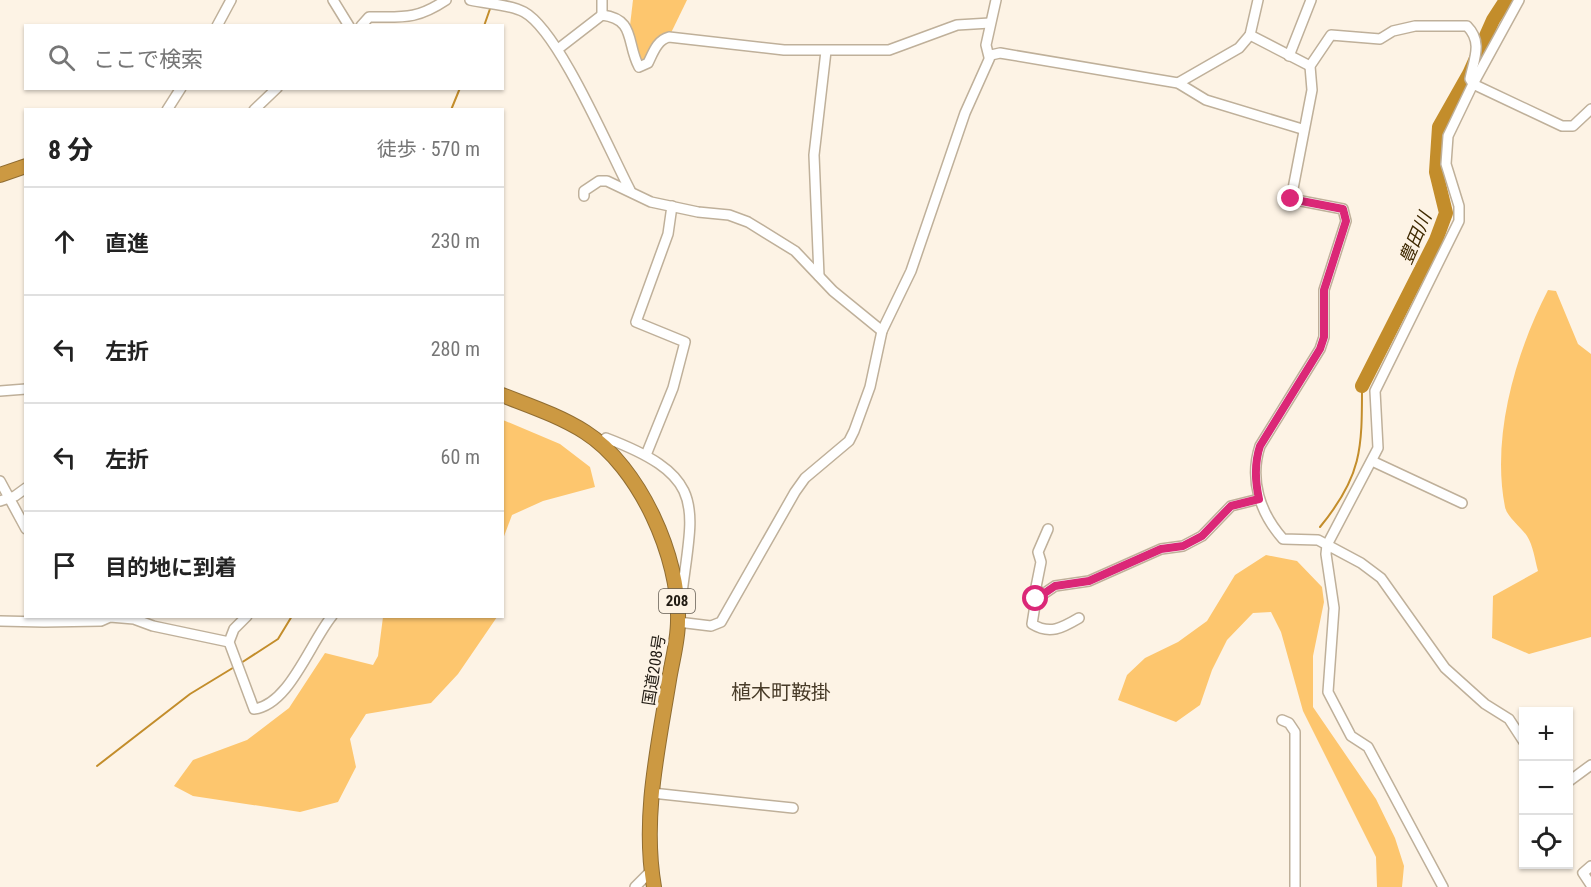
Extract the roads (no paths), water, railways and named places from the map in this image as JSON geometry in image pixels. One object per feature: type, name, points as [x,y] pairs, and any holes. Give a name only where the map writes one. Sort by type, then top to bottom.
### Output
[{"type":"highway","points":[[0,175],[24,167]]},
{"type":"highway","name":"国道208号","points":[[504,396],[557,417],[586,432],[601,444],[634,484],[658,527],[670,558],[676,588],[678,622],[652,793],[649,836],[654,887]]},
{"type":"street","points":[[218,24],[231,0]]},
{"type":"street","points":[[333,0],[348,24]]},
{"type":"street","points":[[364,24],[369,17],[398,19],[427,12],[446,0]]},
{"type":"street","points":[[470,0],[524,12],[539,23],[558,49],[630,191]]},
{"type":"street","points":[[602,0],[602,15]]},
{"type":"street","points":[[601,444],[606,438],[646,456],[680,483],[687,495],[691,514],[691,537],[678,622],[711,626],[721,622],[795,492],[805,478],[849,441],[870,387],[882,331],[911,271],[965,113],[989,57],[986,45],[996,0]]},
{"type":"street","points":[[1178,83],[1239,48],[1250,35],[1258,0]]},
{"type":"street","points":[[1289,56],[1311,0]]},
{"type":"street","points":[[1443,887],[1368,747],[1351,736],[1328,692],[1334,608],[1327,545],[1378,448],[1375,391],[1459,221],[1446,151],[1448,136],[1473,84],[1519,0]]},
{"type":"street","points":[[558,49],[602,15],[615,16],[626,24],[639,67],[648,63],[655,47],[663,39],[669,37],[784,50],[889,50],[957,25],[990,23]]},
{"type":"street","points":[[1519,734],[1509,719],[1485,704],[1445,668],[1381,578],[1361,562],[1327,545],[1310,539],[1282,539],[1270,525],[1259,499],[1256,487],[1256,459],[1260,446],[1320,349],[1324,337],[1324,290],[1346,221],[1343,209],[1291,199],[1304,133],[1302,129],[1308,114],[1312,90],[1310,66],[1331,34],[1380,39],[1393,31],[1415,26],[1467,26],[1474,33],[1478,44],[1470,79],[1473,84],[1562,126],[1573,126],[1591,109]]},
{"type":"street","points":[[1250,35],[1310,66]]},
{"type":"street","points":[[819,277],[814,156],[826,51]]},
{"type":"street","points":[[989,57],[1000,53],[1178,83],[1206,100],[1302,129]]},
{"type":"street","points":[[168,108],[180,90]]},
{"type":"street","points":[[256,108],[275,90]]},
{"type":"street","points":[[584,196],[584,191],[599,181],[607,181],[651,202],[729,215],[748,222],[795,251],[819,277],[882,331]]},
{"type":"street","points":[[646,456],[674,388],[686,342],[636,322],[668,234],[672,206]]},
{"type":"street","points":[[0,392],[24,389]]},
{"type":"street","points":[[1371,461],[1462,503]]},
{"type":"street","points":[[0,481],[4,500],[24,526]]},
{"type":"street","points":[[4,500],[24,489]]},
{"type":"street","points":[[1079,618],[1060,629],[1044,630],[1032,624],[1036,599],[1055,586],[1089,581],[1161,549],[1183,546],[1202,536],[1231,506],[1259,499]]},
{"type":"street","points":[[1041,596],[1036,586],[1041,562],[1038,552],[1048,530]]},
{"type":"street","points":[[0,621],[101,621],[108,618]]},
{"type":"street","points":[[137,618],[229,642]]},
{"type":"street","points":[[245,618],[234,629],[229,642],[254,710],[264,708],[286,689],[330,618]]},
{"type":"street","points":[[1282,720],[1289,723],[1294,732],[1295,887]]},
{"type":"street","points":[[1573,779],[1591,765]]},
{"type":"street","points":[[652,793],[793,808]]},
{"type":"street","points":[[1591,866],[1583,873],[1591,885]]},
{"type":"street","points":[[635,887],[651,871]]},
{"type":"waterway","name":"豊田川","points":[[1362,386],[1436,240],[1446,213],[1436,172],[1439,127],[1469,74],[1493,20],[1506,0]]},
{"type":"waterway","points":[[485,24],[491,6]]},
{"type":"waterway","points":[[452,108],[459,90]]},
{"type":"waterway","points":[[1320,527],[1344,492],[1357,461],[1360,445],[1362,386]]},
{"type":"waterway","points":[[241,663],[278,639],[291,618]]},
{"type":"waterway","points":[[97,766],[190,694],[236,666]]},
{"type":"district","name":"植木町鞍掛","points":[[781,692]]}]
